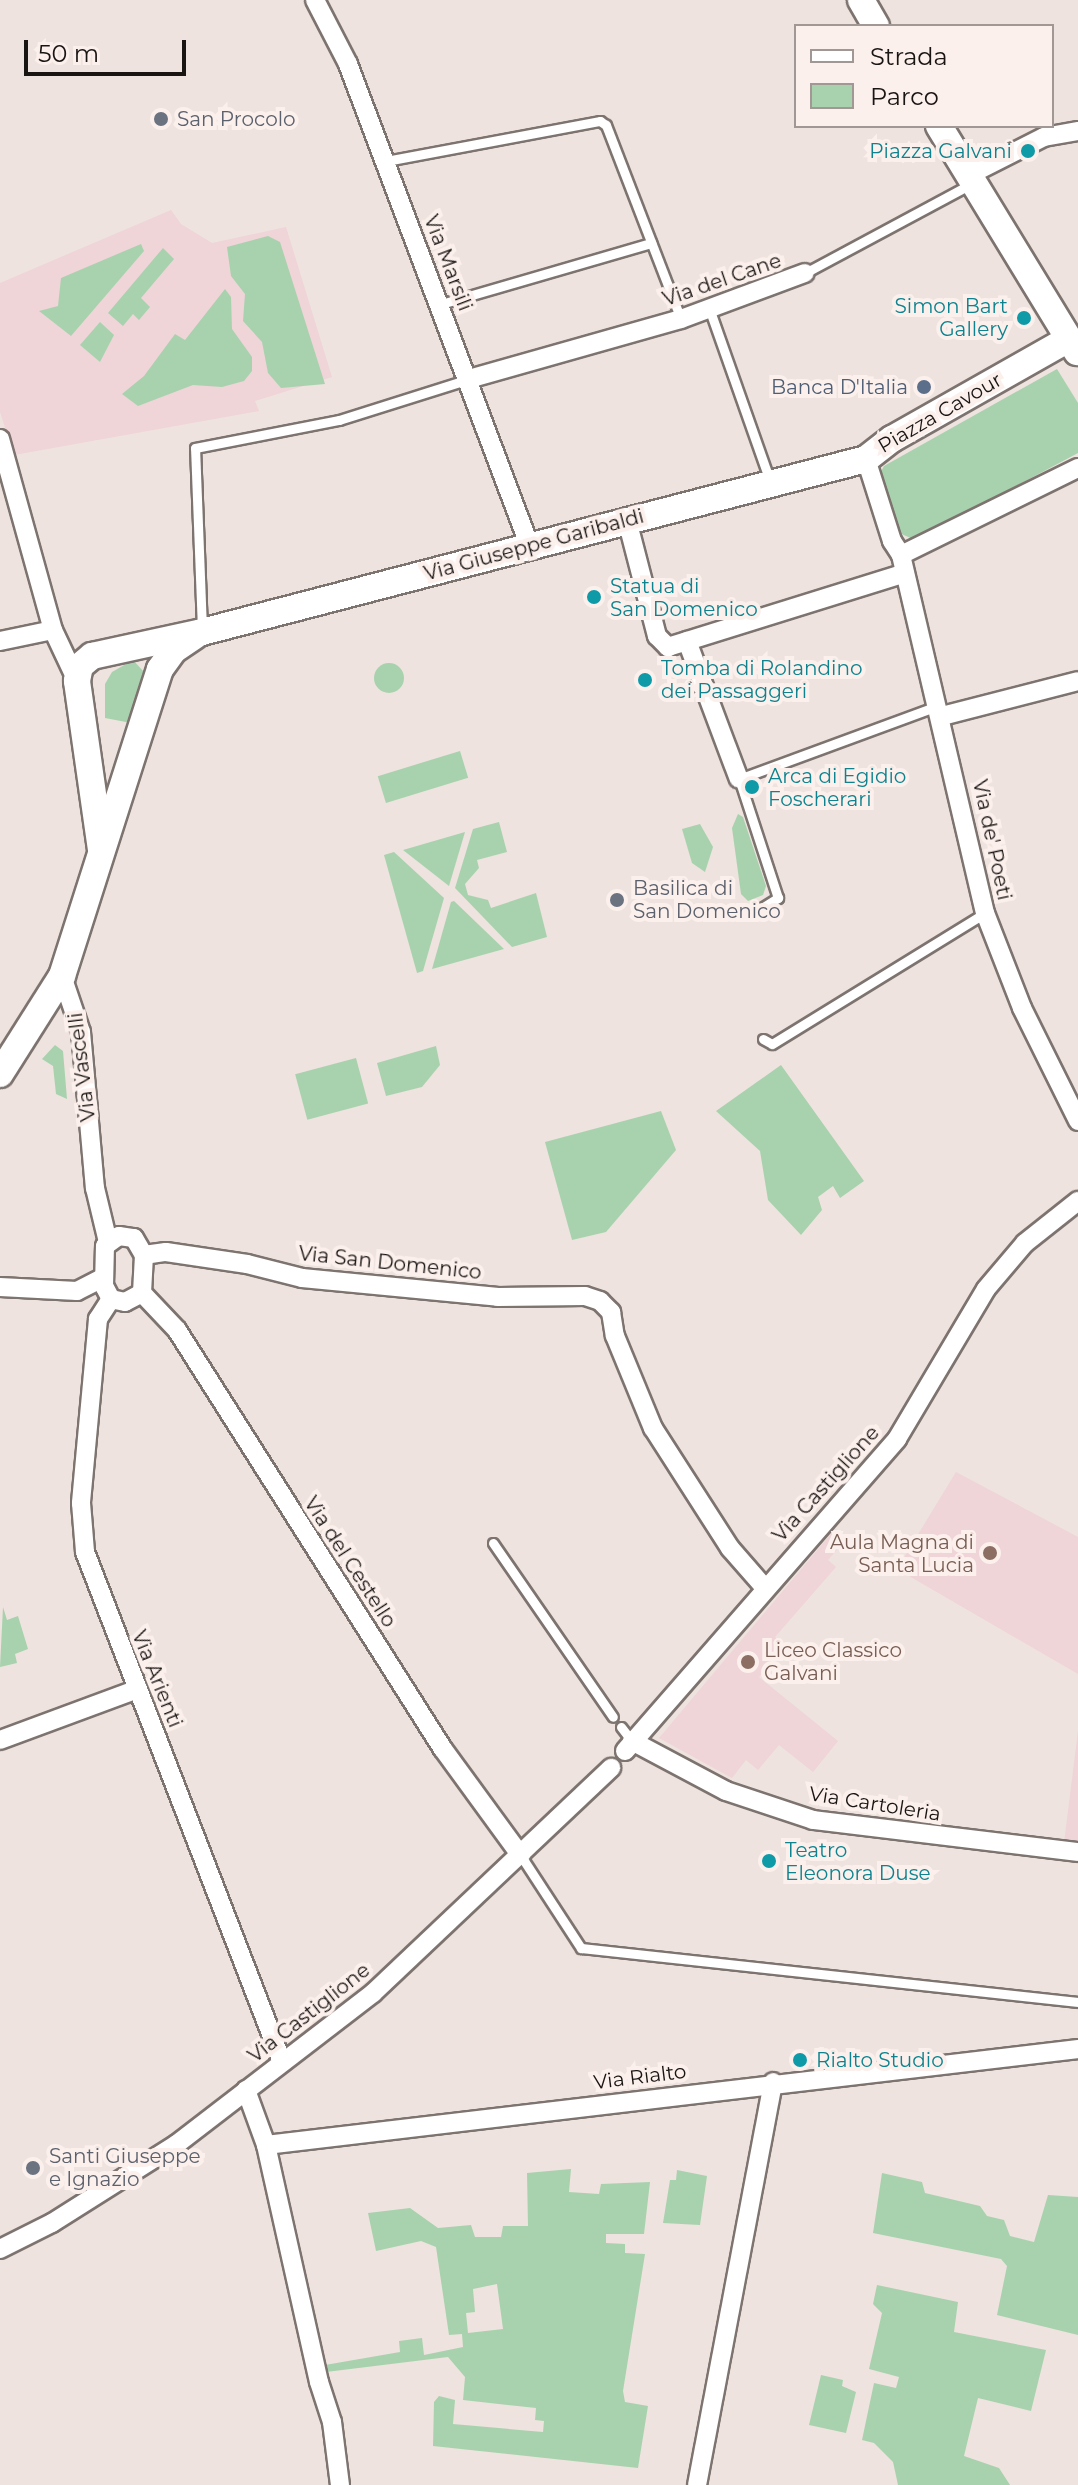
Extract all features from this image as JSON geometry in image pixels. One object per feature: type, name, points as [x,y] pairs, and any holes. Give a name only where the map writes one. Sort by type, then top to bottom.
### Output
[{"type":"street","name":"Via Marsili","points":[[315,0],[348,64],[441,304],[530,547]]},
{"type":"street","points":[[861,0],[875,24]]},
{"type":"street","points":[[940,128],[1074,346]]},
{"type":"street","points":[[972,178],[1044,137],[1078,131]]},
{"type":"street","name":"Via del Cane","points":[[469,379],[681,319],[805,273]]},
{"type":"street","name":"Piazza Cavour","points":[[902,564],[866,459],[892,439],[1074,346]]},
{"type":"street","points":[[0,439],[53,630],[77,681],[101,850]]},
{"type":"street","name":"Via Giuseppe Garibaldi","points":[[77,681],[80,666],[92,656],[202,632],[770,481],[866,459]]},
{"type":"street","points":[[627,520],[657,636],[668,647],[902,564],[1078,468]]},
{"type":"street","name":"Via de' Poeti","points":[[902,564],[941,710],[985,913],[1022,1008],[1078,1121]]},
{"type":"street","points":[[0,641],[53,630]]},
{"type":"street","points":[[0,1074],[62,976],[160,669],[174,650],[202,632]]},
{"type":"street","points":[[687,641],[739,779]]},
{"type":"street","points":[[143,644],[155,652],[160,669]]},
{"type":"street","points":[[941,710],[1078,681]]},
{"type":"street","name":"Via Vascelli","points":[[62,976],[81,1032],[95,1188],[108,1242]]},
{"type":"street","name":"Via Castiglione","points":[[626,1740],[897,1439],[986,1289],[1025,1243],[1078,1201]]},
{"type":"street","points":[[119,1236],[134,1238],[144,1255],[142,1293],[125,1302],[111,1299],[104,1277],[108,1242],[119,1236]]},
{"type":"street","name":"Via San Domenico","points":[[144,1255],[166,1252],[302,1278],[498,1297],[585,1296],[611,1312],[615,1336],[653,1428],[730,1548],[764,1587]]},
{"type":"street","points":[[0,1287],[77,1291],[104,1277]]},
{"type":"street","name":"Via del Cestello","points":[[142,1293],[177,1330],[443,1749],[521,1856]]},
{"type":"street","name":"Via Arienti","points":[[111,1299],[98,1319],[82,1538],[282,2062]]},
{"type":"street","points":[[0,1740],[138,1689]]},
{"type":"street","name":"Via Cartoleria","points":[[626,1740],[726,1791],[813,1820],[1078,1852]]},
{"type":"street","name":"Via Castiglione","points":[[0,2249],[52,2223],[177,2144],[373,1993],[611,1768]]},
{"type":"street","name":"Via Rialto","points":[[266,2145],[773,2082],[980,2064],[1078,2049]]},
{"type":"street","points":[[697,2485],[773,2082]]},
{"type":"street","points":[[246,2090],[266,2145],[319,2382],[332,2422],[340,2485]]},
{"type":"lane","points":[[386,161],[600,121],[606,125],[681,319]]},
{"type":"lane","name":"Via del Cane","points":[[805,273],[972,178]]},
{"type":"lane","points":[[441,304],[651,243]]},
{"type":"lane","points":[[709,308],[770,481]]},
{"type":"lane","points":[[202,632],[195,448],[339,420],[469,379]]},
{"type":"lane","points":[[752,914],[778,898],[739,779],[941,710]]},
{"type":"lane","points":[[763,1039],[772,1044],[985,913]]},
{"type":"lane","points":[[493,1543],[613,1717]]},
{"type":"lane","points":[[521,1856],[581,1948],[1078,2002]]},
{"type":"shaded area","points":[[171,210],[181,224],[212,243],[286,227],[332,377],[255,401],[259,411],[14,455],[0,412],[0,283]]},
{"type":"shaded area","name":"Aula Magna di Santa Lucia","points":[[956,1472],[1078,1537],[1078,1674],[897,1569]]},
{"type":"shaded area","name":"Liceo Classico Galvani","points":[[835,1529],[847,1538],[828,1560],[836,1567],[775,1637],[785,1647],[759,1677],[838,1741],[813,1772],[779,1745],[758,1770],[746,1760],[732,1778],[659,1738]]},
{"type":"shaded area","points":[[1078,1731],[1078,1845],[1064,1843]]},
{"type":"green space","points":[[268,236],[280,242],[325,384],[281,388],[268,373],[262,342],[243,321],[245,294],[231,276],[227,247]]},
{"type":"green space","points":[[141,244],[144,251],[71,336],[39,311],[58,306],[61,278]]},
{"type":"green space","points":[[163,248],[174,259],[141,298],[150,307],[139,320],[133,314],[123,326],[108,313]]},
{"type":"green space","points":[[225,289],[231,297],[232,329],[252,357],[252,371],[244,381],[222,387],[193,385],[138,406],[122,394],[144,376],[175,334],[185,340]]},
{"type":"green space","points":[[100,322],[114,335],[100,362],[80,345]]},
{"type":"green space","points":[[1057,369],[1078,403],[1078,453],[915,540],[897,532],[878,477],[884,466]]},
{"type":"green space","points":[[133,660],[144,672],[131,723],[105,718],[105,684],[112,672]]},
{"type":"green space","points":[[389,663],[399,668],[404,678],[399,688],[389,693],[379,688],[374,678],[379,668]]},
{"type":"green space","points":[[460,751],[468,778],[386,803],[378,776]]},
{"type":"green space","points":[[738,814],[743,817],[766,886],[763,895],[748,901],[741,894],[732,828]]},
{"type":"green space","points":[[499,822],[507,852],[477,860],[479,868],[465,884],[468,895],[488,900],[491,908],[536,893],[547,937],[512,947],[455,888],[473,829]]},
{"type":"green space","points":[[700,824],[713,847],[705,872],[692,863],[682,829]]},
{"type":"green space","points":[[465,832],[449,886],[403,850]]},
{"type":"green space","points":[[394,852],[444,898],[423,971],[417,973],[384,855]]},
{"type":"green space","points":[[454,901],[504,949],[432,969],[451,902]]},
{"type":"green space","points":[[55,1045],[63,1051],[67,1099],[56,1094],[53,1066],[42,1059]]},
{"type":"green space","points":[[436,1046],[440,1065],[422,1087],[386,1096],[377,1063]]},
{"type":"green space","points":[[356,1058],[368,1103],[307,1120],[295,1074]]},
{"type":"green space","points":[[781,1065],[864,1181],[840,1198],[833,1186],[818,1197],[822,1210],[801,1235],[768,1200],[760,1151],[716,1111]]},
{"type":"green space","points":[[661,1111],[676,1150],[606,1232],[572,1240],[545,1142]]},
{"type":"green space","points":[[3,1607],[7,1620],[18,1616],[28,1649],[15,1654],[17,1663],[0,1667]]},
{"type":"green space","points":[[571,2169],[569,2192],[599,2194],[601,2184],[650,2182],[644,2234],[606,2234],[606,2243],[625,2244],[625,2253],[645,2254],[623,2391],[625,2402],[648,2406],[638,2468],[433,2446],[434,2402],[439,2396],[455,2400],[453,2424],[543,2432],[544,2421],[535,2420],[536,2408],[463,2400],[465,2377],[448,2357],[326,2372],[325,2365],[400,2352],[399,2341],[422,2338],[424,2355],[463,2347],[462,2334],[449,2335],[436,2247],[421,2241],[376,2251],[368,2213],[410,2208],[438,2228],[471,2225],[475,2237],[501,2237],[503,2226],[528,2226],[527,2173]],"holes":[[[497,2284],[503,2329],[468,2333],[466,2313],[475,2312],[473,2289]]]},
{"type":"green space","points":[[677,2170],[707,2176],[700,2225],[663,2223],[670,2180],[676,2180]]},
{"type":"green space","points":[[882,2173],[922,2182],[925,2193],[980,2206],[987,2216],[1004,2220],[1010,2236],[1034,2242],[1048,2195],[1078,2197],[1078,2335],[997,2315],[1007,2266],[1001,2259],[873,2233]]},
{"type":"green space","points":[[877,2285],[958,2302],[954,2332],[1046,2350],[1031,2411],[978,2398],[964,2456],[999,2468],[1010,2485],[898,2485],[893,2462],[874,2443],[862,2440],[874,2383],[896,2388],[899,2377],[869,2369],[882,2313],[873,2304]]},
{"type":"green space","points":[[821,2375],[843,2380],[842,2386],[856,2392],[846,2433],[809,2425]]},
{"type":"place","name":"San Procolo","points":[[161,119]]},
{"type":"place","name":"Piazza Galvani","points":[[1028,151]]},
{"type":"place","name":"Simon Bart Gallery","points":[[1024,318]]},
{"type":"place","name":"Banca D'Italia","points":[[924,387]]},
{"type":"place","name":"Statua di San Domenico","points":[[594,597]]},
{"type":"place","name":"Tomba di Rolandino dei Passaggeri","points":[[645,680]]},
{"type":"place","name":"Arca di Egidio Foscherari","points":[[752,787]]},
{"type":"place","name":"Basilica di San Domenico","points":[[617,900]]},
{"type":"place","name":"Aula Magna di Santa Lucia","points":[[990,1553]]},
{"type":"place","name":"Liceo Classico Galvani","points":[[748,1662]]},
{"type":"place","name":"Teatro Eleonora Duse","points":[[769,1861]]},
{"type":"place","name":"Rialto Studio","points":[[800,2060]]},
{"type":"place","name":"Santi Giuseppe e Ignazio","points":[[33,2168]]}]
